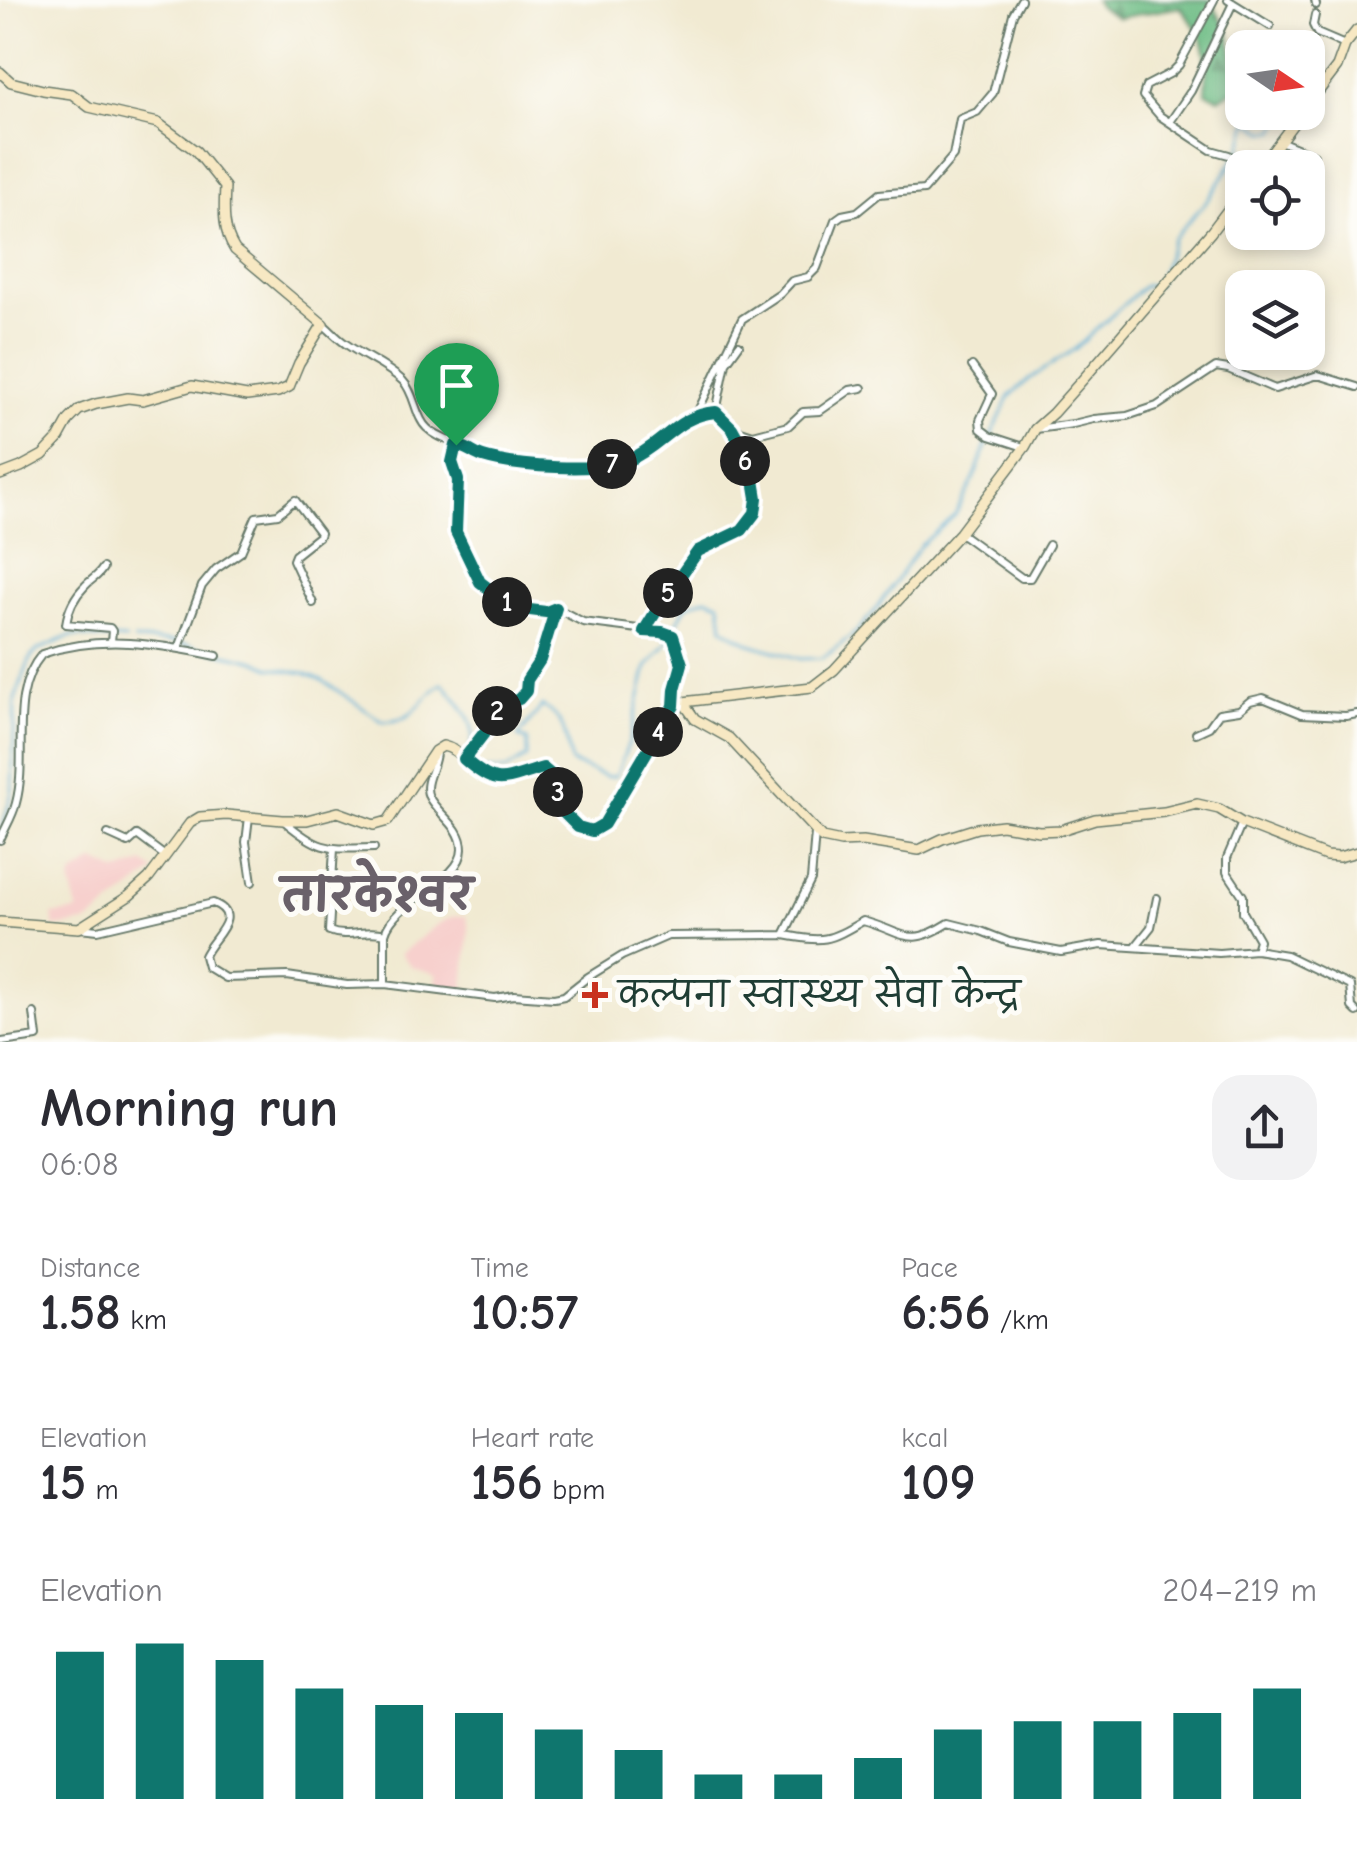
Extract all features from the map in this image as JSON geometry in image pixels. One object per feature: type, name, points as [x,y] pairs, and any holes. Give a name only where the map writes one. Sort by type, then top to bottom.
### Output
[{"type":"street","points":[[697,414],[742,319],[780,294],[792,281],[808,277],[816,268],[835,220],[857,212],[879,194],[924,190],[953,156],[960,119],[977,112],[993,93],[1013,14],[1022,0]]},
{"type":"street","points":[[1214,0],[1179,65],[1146,86],[1143,96],[1170,122],[1210,150],[1225,154]]},
{"type":"street","points":[[1170,122],[1191,91],[1230,2],[1270,26]]},
{"type":"street","points":[[1315,14],[1313,25],[1317,32],[1346,46]]},
{"type":"street","points":[[1325,83],[1355,34]]},
{"type":"street","points":[[0,72],[11,82],[72,94],[88,108],[158,123],[196,151],[225,186],[224,216],[228,240],[235,250],[346,344],[406,384],[425,427],[479,456],[547,467],[615,464],[646,450],[697,414],[716,412]]},
{"type":"street","points":[[1273,150],[1288,130]]},
{"type":"street","points":[[1280,141],[1302,150]]},
{"type":"street","points":[[79,928],[149,878],[190,823],[200,817],[307,820],[338,812],[374,825],[388,822],[436,750],[443,746],[455,748],[483,776],[499,780],[543,768],[555,778],[563,812],[578,827],[592,831],[604,824],[679,704],[812,687],[824,680],[960,533],[1026,447],[1035,429],[1085,377],[1225,213]]},
{"type":"street","points":[[0,475],[43,455],[78,410],[96,404],[128,398],[143,400],[192,386],[247,396],[278,392],[288,386],[298,362],[323,324]]},
{"type":"street","points":[[716,412],[726,363],[739,345]]},
{"type":"street","points":[[972,366],[992,394],[980,420],[981,429],[990,436],[1026,447]]},
{"type":"street","points":[[1035,429],[1157,406],[1216,367],[1275,388],[1318,375],[1357,387]]},
{"type":"street","points":[[732,428],[754,434],[788,426],[803,412],[820,410],[850,390],[862,388]]},
{"type":"street","points":[[644,631],[698,551],[742,530],[755,513],[753,474],[732,428],[716,412]]},
{"type":"street","points":[[456,445],[452,462],[458,480],[456,532],[480,582],[514,608],[546,612],[556,608],[583,622],[673,636],[682,664],[675,689],[679,704],[729,738],[822,838],[919,850],[977,828],[1002,824],[1061,830],[1096,819],[1164,812],[1197,804],[1220,809],[1242,823],[1326,856],[1357,852]]},
{"type":"street","points":[[178,648],[202,586],[216,569],[241,552],[256,517],[278,514],[295,500],[320,532],[293,560],[313,603]]},
{"type":"street","points":[[960,533],[1022,578],[1030,578],[1049,545]]},
{"type":"street","points":[[103,568],[69,610],[66,624],[110,628],[111,641]]},
{"type":"street","points":[[465,756],[488,728],[492,716],[526,691],[556,608]]},
{"type":"street","points":[[0,840],[16,801],[22,703],[38,658],[52,650],[111,641],[159,644],[216,656]]},
{"type":"street","points":[[1196,733],[1208,727],[1219,713],[1240,710],[1250,701],[1264,698],[1302,714],[1357,714]]},
{"type":"street","points":[[384,984],[385,934],[390,921],[452,870],[462,848],[426,790],[436,750]]},
{"type":"street","points":[[249,817],[246,842],[252,882]]},
{"type":"street","points":[[283,820],[308,841],[334,849],[374,848]]},
{"type":"street","points":[[1242,823],[1227,858],[1227,872],[1243,896],[1243,912],[1259,940],[1256,950]]},
{"type":"street","points":[[108,834],[124,844],[136,834],[166,856]]},
{"type":"street","points":[[784,935],[810,880],[815,834]]},
{"type":"street","points":[[334,849],[329,931],[385,934]]},
{"type":"street","points":[[1134,948],[1152,927],[1157,898]]},
{"type":"street","points":[[0,922],[98,930],[213,902],[227,913],[227,921],[204,956],[207,967],[225,978],[287,976],[495,998],[514,994],[560,998],[622,956],[668,936],[784,935],[824,940],[862,921],[921,938],[950,923],[1010,942],[1061,952],[1101,945],[1219,953],[1256,950],[1286,955],[1350,986],[1352,1007],[1357,1012]]},
{"type":"street","points":[[2,1042],[36,1037],[34,1012]]},
{"type":"shaded area","points":[[95,861],[118,872],[144,863],[155,871],[87,923],[54,927],[52,915],[78,911],[72,876]]},
{"type":"shaded area","points":[[466,916],[469,928],[464,992],[436,987],[437,974],[412,967],[400,954],[438,924],[451,917]]},
{"type":"green space","points":[[1095,0],[1210,0],[1227,30],[1225,95],[1220,98],[1206,93],[1201,37],[1180,7],[1118,18]]},
{"type":"waterway","points":[[486,770],[506,770],[527,757],[527,740],[518,737],[542,706],[560,723],[571,763],[608,777],[616,776],[629,742],[647,667],[666,644],[686,606],[706,598],[720,603],[723,628],[750,644],[801,659],[823,658],[855,633],[920,546],[955,515],[1010,396],[1075,349],[1144,286],[1157,285],[1173,239],[1209,198],[1240,151],[1246,130]]},
{"type":"waterway","points":[[1263,130],[1276,130]]},
{"type":"waterway","points":[[2,829],[12,792],[15,699],[31,657],[71,636],[126,640]]},
{"type":"waterway","points":[[134,640],[173,642],[304,673],[322,680],[382,721],[410,714],[443,683],[469,720],[471,746]]},
{"type":"place","name":"कल्पना स्वास्थ्य सेवा केन्द्र","points":[[595,995]]},
{"type":"district","name":"तारकेश्वर","points":[[377,896]]},
{"type":"route","points":[[716,412],[732,428],[753,474],[755,513],[742,530],[698,551],[644,631],[673,636],[682,664],[674,706],[604,824],[592,831],[578,827],[563,812],[555,778],[543,768],[499,780],[483,776],[464,759],[488,728],[492,716],[526,691],[556,608],[546,612],[514,608],[480,582],[456,532],[458,480],[452,462],[456,445],[479,456],[515,464],[615,464],[646,450],[697,414],[716,412]]}]
